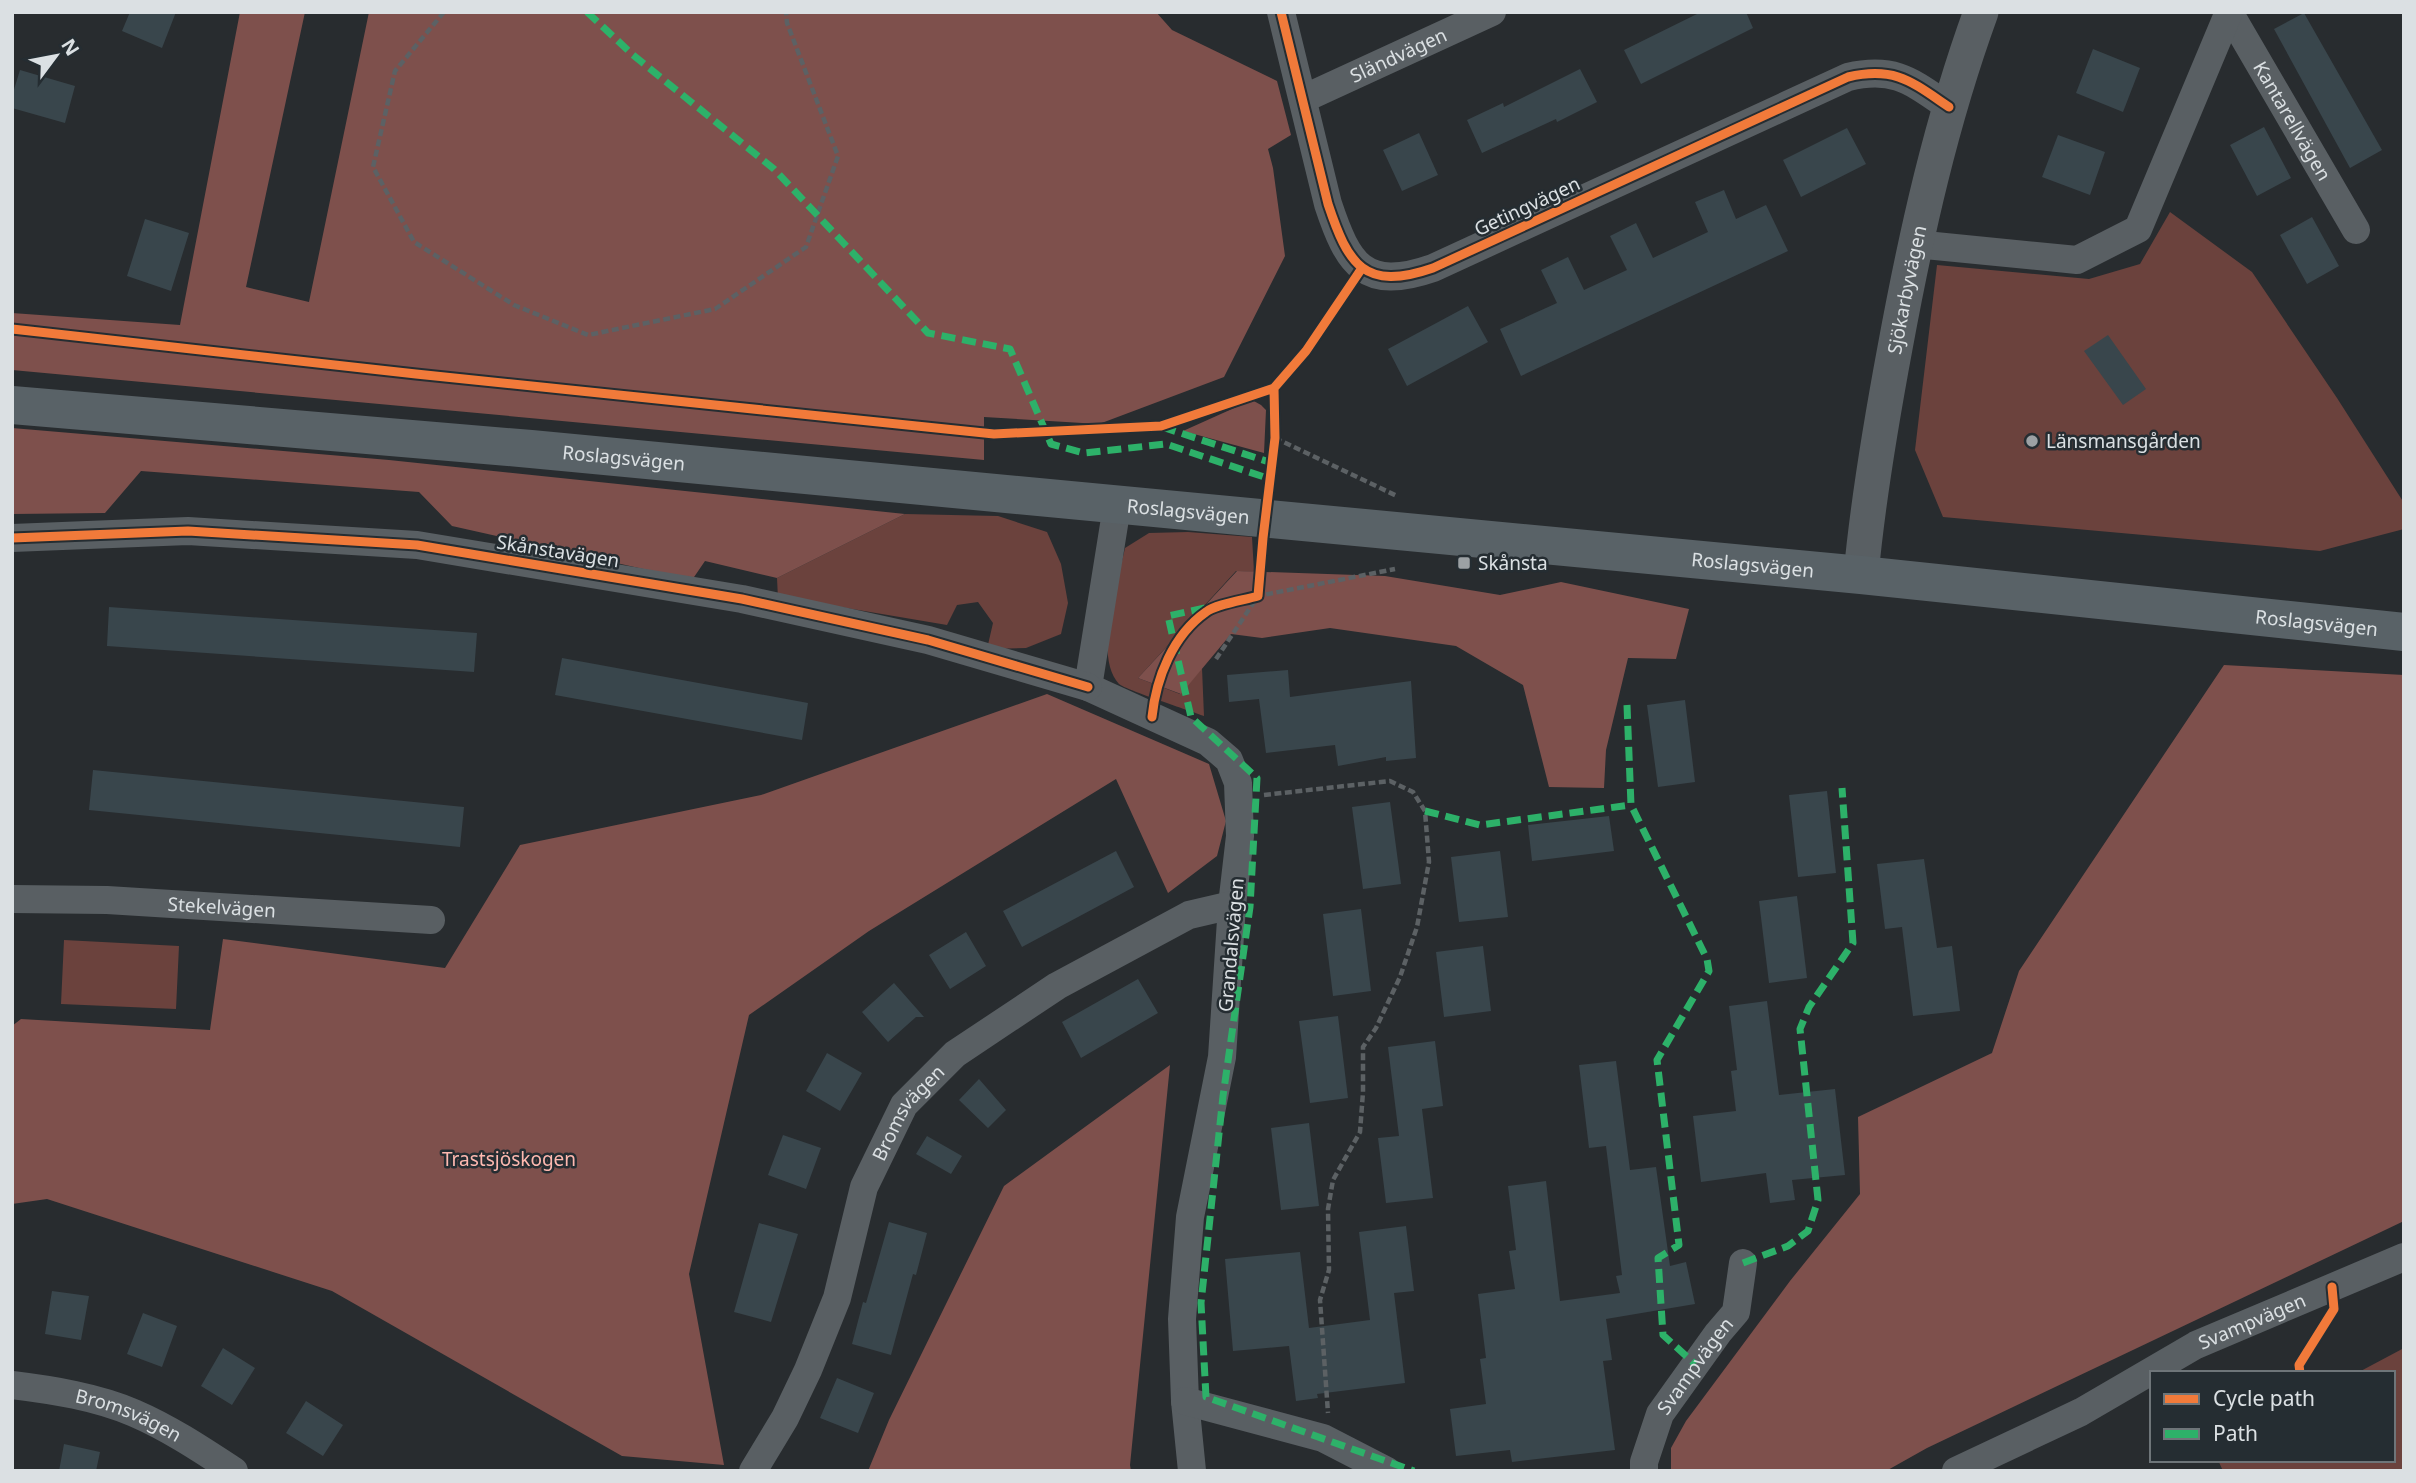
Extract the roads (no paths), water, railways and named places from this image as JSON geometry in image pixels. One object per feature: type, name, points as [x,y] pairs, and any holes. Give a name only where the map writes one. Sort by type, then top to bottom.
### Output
[{"type":"main road","name":"Roslagsvägen","points":[[12,405],[531,449],[1861,575],[2404,632]]},
{"type":"street","name":"Getingvägen","points":[[1281,12],[1328,204],[1344,248],[1354,261],[1371,273],[1399,277],[1433,268],[1848,76],[1878,72],[1901,76],[1949,107]]},
{"type":"street","name":"Sländvägen","points":[[1303,99],[1492,12]]},
{"type":"street","name":"Sjökarbyvägen","points":[[1861,575],[1864,537],[1887,391],[1914,244],[1949,107],[1981,12]]},
{"type":"street","name":"Kantarellvägen","points":[[1914,244],[2077,260],[2138,229],[2229,12],[2356,230]]},
{"type":"street","points":[[1088,687],[1117,506]]},
{"type":"street","name":"Skånstavägen","points":[[12,537],[188,531],[417,545],[742,599],[928,640],[1088,687]]},
{"type":"street","name":"Grandalsvägen","points":[[1088,687],[1208,742],[1229,760],[1238,783],[1240,836],[1232,905],[1222,1057],[1191,1217],[1182,1319],[1185,1401],[1192,1471]]},
{"type":"street","name":"Stekelvägen","points":[[12,899],[107,900],[431,920]]},
{"type":"street","name":"Bromsvägen","points":[[753,1471],[785,1418],[808,1370],[837,1298],[864,1187],[904,1105],[956,1054],[1057,986],[1189,915],[1232,905]]},
{"type":"street","name":"Svampvägen","points":[[2151,1371],[2196,1345],[2404,1256]]},
{"type":"street","name":"Svampvägen","points":[[1644,1471],[1644,1462],[1660,1414],[1736,1312],[1743,1263]]},
{"type":"street","name":"Svampvägen","points":[[1956,1471],[2081,1412],[2150,1372]]},
{"type":"street","name":"Bromsvägen","points":[[12,1385],[54,1390],[133,1412],[234,1471]]},
{"type":"street","points":[[1185,1401],[1323,1438],[1387,1471]]},
{"type":"place","name":"Länsmansgården","points":[[2032,441]]},
{"type":"place","name":"Skånsta","points":[[1464,563]]},
{"type":"park label","name":"Trastsjöskogen","points":[[509,1159]]}]
